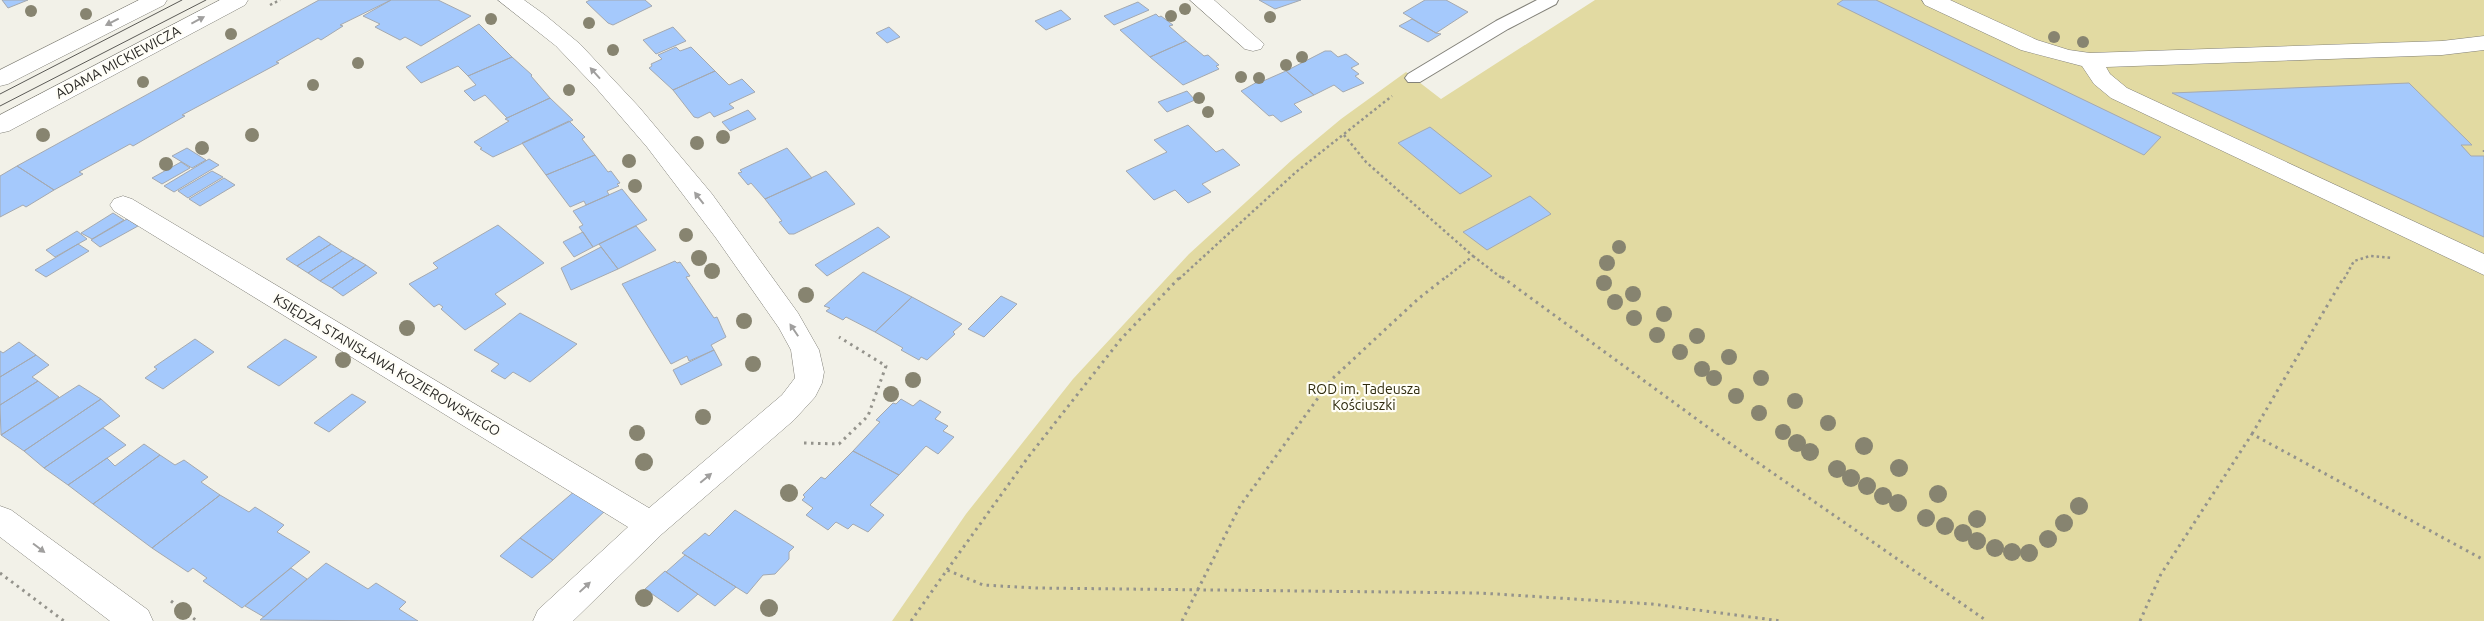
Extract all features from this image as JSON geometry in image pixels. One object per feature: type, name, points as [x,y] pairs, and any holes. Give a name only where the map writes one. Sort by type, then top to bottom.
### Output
[{"type":"street","points":[[0,79],[156,0]]},
{"type":"street","name":"ADAMA MICKIEWICZA","points":[[0,125],[237,0]]},
{"type":"street","points":[[509,0],[552,30],[580,56],[628,110],[744,257],[800,340],[808,359],[811,375],[802,393],[784,412],[651,525],[550,621]]},
{"type":"street","points":[[1201,0],[1253,44]]},
{"type":"street","points":[[1933,0],[2036,48],[2072,58],[2090,60],[2442,48],[2484,43]]},
{"type":"street","points":[[2090,60],[2102,79],[2119,93],[2484,265]]},
{"type":"street","name":"KSIĘDZA STANISŁAWA KOZIEROWSKIEGO","points":[[123,205],[651,525]]},
{"type":"street","points":[[0,519],[136,621]]},
{"type":"lane","points":[[1414,78],[1502,25],[1550,0]]},
{"type":"path","points":[[911,621],[1029,456],[1121,339],[1197,260],[1296,172],[1414,78]]},
{"type":"path","points":[[1344,135],[1366,162],[1473,256],[1636,377],[1844,525],[1987,621]]},
{"type":"path","points":[[1182,621],[1240,506],[1331,380],[1418,299],[1473,256]]},
{"type":"path","points":[[2140,621],[2161,574],[2252,434],[2354,261],[2370,256],[2398,259]]},
{"type":"path","points":[[794,443],[839,444],[868,416],[886,366],[834,334]]},
{"type":"path","points":[[2252,434],[2484,560]]},
{"type":"path","points":[[946,570],[983,585],[1480,593],[1652,604],[1781,621]]},
{"type":"path","points":[[0,573],[64,621]]},
{"type":"green space","name":"ROD im. Tadeusza Kościuszki","points":[[1595,0],[2484,0],[2484,621],[892,621],[966,514],[1073,379],[1189,254],[1293,159],[1341,119],[1406,72],[1441,99]]},
{"type":"building","points":[[2,0],[28,0],[8,8]]},
{"type":"building","points":[[319,0],[391,0],[340,25],[343,26],[321,40],[318,38],[276,62],[279,63],[182,115],[185,116],[133,146],[130,144],[79,172],[83,174],[54,190],[17,166]]},
{"type":"building","points":[[391,0],[438,0],[471,16],[421,46],[405,37],[400,40],[375,27],[380,24],[363,16]]},
{"type":"building","points":[[590,0],[645,0],[652,6],[613,25],[608,23],[586,2]]},
{"type":"building","points":[[1259,0],[1301,0],[1275,9]]},
{"type":"building","points":[[1425,0],[1446,0],[1468,12],[1436,33],[1403,13]]},
{"type":"building","points":[[1843,0],[1876,0],[2161,137],[2144,155],[1837,4]]},
{"type":"building","points":[[1138,2],[1149,10],[1114,25],[1104,16]]},
{"type":"building","points":[[1061,10],[1071,19],[1046,30],[1035,21]]},
{"type":"building","points":[[1156,14],[1173,25],[1169,26],[1186,41],[1150,57],[1120,30]]},
{"type":"building","points":[[1412,19],[1441,34],[1428,42],[1399,26]]},
{"type":"building","points":[[479,24],[512,57],[468,76],[458,66],[421,83],[406,67]]},
{"type":"building","points":[[673,27],[686,41],[656,54],[643,40]]},
{"type":"building","points":[[889,27],[900,37],[887,43],[876,33]]},
{"type":"building","points":[[1186,41],[1204,56],[1208,55],[1219,65],[1216,66],[1219,69],[1183,85],[1150,57]]},
{"type":"building","points":[[676,47],[680,51],[691,47],[715,71],[673,90],[649,68],[652,66],[651,64],[662,59],[658,55]]},
{"type":"building","points":[[1325,51],[1331,51],[1338,57],[1346,54],[1359,64],[1351,68],[1359,74],[1355,76],[1364,83],[1343,92],[1334,85],[1314,95],[1286,71]]},
{"type":"building","points":[[512,57],[532,75],[550,98],[507,118],[485,95],[474,101],[464,91],[476,85],[468,76]]},
{"type":"building","points":[[715,71],[729,85],[742,79],[755,92],[729,104],[734,108],[714,117],[710,112],[698,118],[694,117],[673,90]]},
{"type":"building","points":[[1286,71],[1314,95],[1294,104],[1302,112],[1281,122],[1273,115],[1269,116],[1241,91],[1259,81],[1261,82]]},
{"type":"building","points":[[2409,83],[2472,145],[2461,145],[2471,156],[2484,156],[2484,237],[2172,93]]},
{"type":"building","points":[[1187,91],[1195,100],[1167,112],[1158,102]]},
{"type":"building","points":[[550,98],[573,120],[493,157],[480,149],[482,148],[474,142],[509,121],[505,119]]},
{"type":"building","points":[[748,110],[756,119],[730,131],[722,122]]},
{"type":"building","points":[[569,121],[585,137],[582,139],[595,155],[546,175],[522,143]]},
{"type":"building","points":[[1188,125],[1216,152],[1223,149],[1240,165],[1202,184],[1211,192],[1188,203],[1175,190],[1154,200],[1126,171],[1167,152],[1154,140]]},
{"type":"building","points":[[1430,127],[1492,176],[1460,194],[1398,143]]},
{"type":"building","points":[[187,148],[206,160],[192,168],[172,156]]},
{"type":"building","points":[[787,148],[812,178],[765,199],[751,183],[748,185],[738,173],[742,172],[740,170]]},
{"type":"building","points":[[595,155],[608,172],[611,171],[620,183],[617,184],[619,186],[607,191],[609,195],[586,205],[584,201],[570,207],[546,175]]},
{"type":"building","points":[[209,159],[219,165],[174,192],[164,186]]},
{"type":"building","points":[[181,162],[190,168],[162,184],[152,178]]},
{"type":"building","points":[[17,166],[54,190],[26,207],[23,205],[0,217],[0,176]]},
{"type":"building","points":[[212,171],[223,177],[188,198],[178,191]]},
{"type":"building","points":[[826,171],[855,204],[794,234],[789,234],[779,222],[782,221],[765,199]]},
{"type":"building","points":[[224,178],[235,185],[200,206],[189,199]]},
{"type":"building","points":[[622,189],[647,220],[593,247],[579,227],[583,225],[573,211]]},
{"type":"building","points":[[1530,196],[1551,214],[1487,250],[1463,232]]},
{"type":"building","points":[[113,213],[124,220],[92,239],[81,233]]},
{"type":"building","points":[[127,219],[138,226],[100,247],[91,240]]},
{"type":"building","points":[[498,225],[544,263],[495,294],[506,304],[465,330],[441,309],[443,307],[439,304],[434,307],[409,284],[438,268],[433,263]]},
{"type":"building","points":[[636,226],[656,250],[618,269],[599,244]]},
{"type":"building","points":[[878,227],[890,237],[827,276],[815,265]]},
{"type":"building","points":[[77,231],[87,239],[55,257],[46,250]]},
{"type":"building","points":[[583,232],[593,247],[574,257],[563,242]]},
{"type":"building","points":[[319,236],[331,244],[297,266],[286,259]]},
{"type":"building","points":[[78,244],[89,251],[46,277],[35,270]]},
{"type":"building","points":[[331,244],[342,251],[308,273],[297,266]]},
{"type":"building","points":[[601,247],[618,269],[571,290],[561,268]]},
{"type":"building","points":[[342,251],[354,258],[320,281],[308,273]]},
{"type":"building","points":[[354,258],[366,265],[332,288],[320,281]]},
{"type":"building","points":[[675,261],[677,263],[680,262],[690,276],[686,277],[714,318],[717,317],[726,337],[711,345],[714,350],[689,361],[687,356],[671,364],[622,284]]},
{"type":"building","points":[[366,265],[377,273],[343,296],[332,288]]},
{"type":"building","points":[[863,272],[912,297],[875,332],[846,317],[843,320],[826,311],[830,308],[824,306]]},
{"type":"building","points":[[1001,296],[1017,304],[984,337],[968,329]]},
{"type":"building","points":[[912,297],[962,324],[953,332],[955,334],[927,360],[921,357],[919,360],[901,350],[903,348],[875,332]]},
{"type":"building","points":[[520,313],[577,344],[530,382],[513,372],[505,379],[491,371],[499,364],[474,350]]},
{"type":"building","points":[[195,339],[214,352],[163,389],[145,378],[157,369],[154,367]]},
{"type":"building","points":[[285,339],[317,357],[279,386],[247,367]]},
{"type":"building","points":[[19,342],[36,355],[0,377],[0,351],[3,353]]},
{"type":"building","points":[[714,350],[722,365],[681,385],[673,370]]},
{"type":"building","points":[[36,355],[49,365],[32,377],[38,381],[0,405],[0,377]]},
{"type":"building","points":[[38,381],[59,397],[1,435],[0,405]]},
{"type":"building","points":[[79,385],[101,399],[24,451],[1,435]]},
{"type":"building","points":[[352,394],[366,402],[329,432],[314,423]]},
{"type":"building","points":[[101,399],[120,416],[44,468],[24,451]]},
{"type":"building","points":[[901,399],[913,406],[920,400],[941,412],[935,419],[948,426],[943,431],[954,437],[938,454],[926,446],[899,475],[853,451],[880,422],[876,420],[893,403],[896,404]]},
{"type":"building","points":[[103,428],[126,445],[68,485],[44,468]]},
{"type":"building","points":[[144,444],[160,455],[93,504],[68,485],[107,458],[115,466]]},
{"type":"building","points":[[853,451],[899,475],[870,505],[884,515],[868,532],[853,524],[848,529],[836,522],[828,530],[806,515],[813,508],[802,500],[805,497],[803,495],[821,477],[825,479]]},
{"type":"building","points":[[160,455],[175,465],[184,460],[208,477],[201,482],[220,495],[152,548],[93,504]]},
{"type":"building","points":[[576,490],[606,510],[553,560],[520,538]]},
{"type":"building","points":[[220,495],[249,512],[255,507],[284,525],[277,532],[310,552],[242,608],[203,581],[207,578],[193,568],[188,572],[152,548]]},
{"type":"building","points":[[735,510],[794,547],[789,552],[789,559],[775,574],[763,575],[747,594],[682,553],[705,533],[709,536]]},
{"type":"building","points":[[520,538],[553,560],[532,578],[500,556]]},
{"type":"building","points":[[685,555],[736,587],[715,606],[666,572]]},
{"type":"building","points":[[326,563],[368,589],[376,583],[406,602],[399,609],[418,621],[260,620]]},
{"type":"building","points":[[291,568],[307,579],[264,617],[245,606]]},
{"type":"building","points":[[665,571],[698,594],[678,612],[645,589]]},
{"type":"tram line","points":[[0,94],[182,0]]},
{"type":"tram line","points":[[0,106],[206,0]]}]
